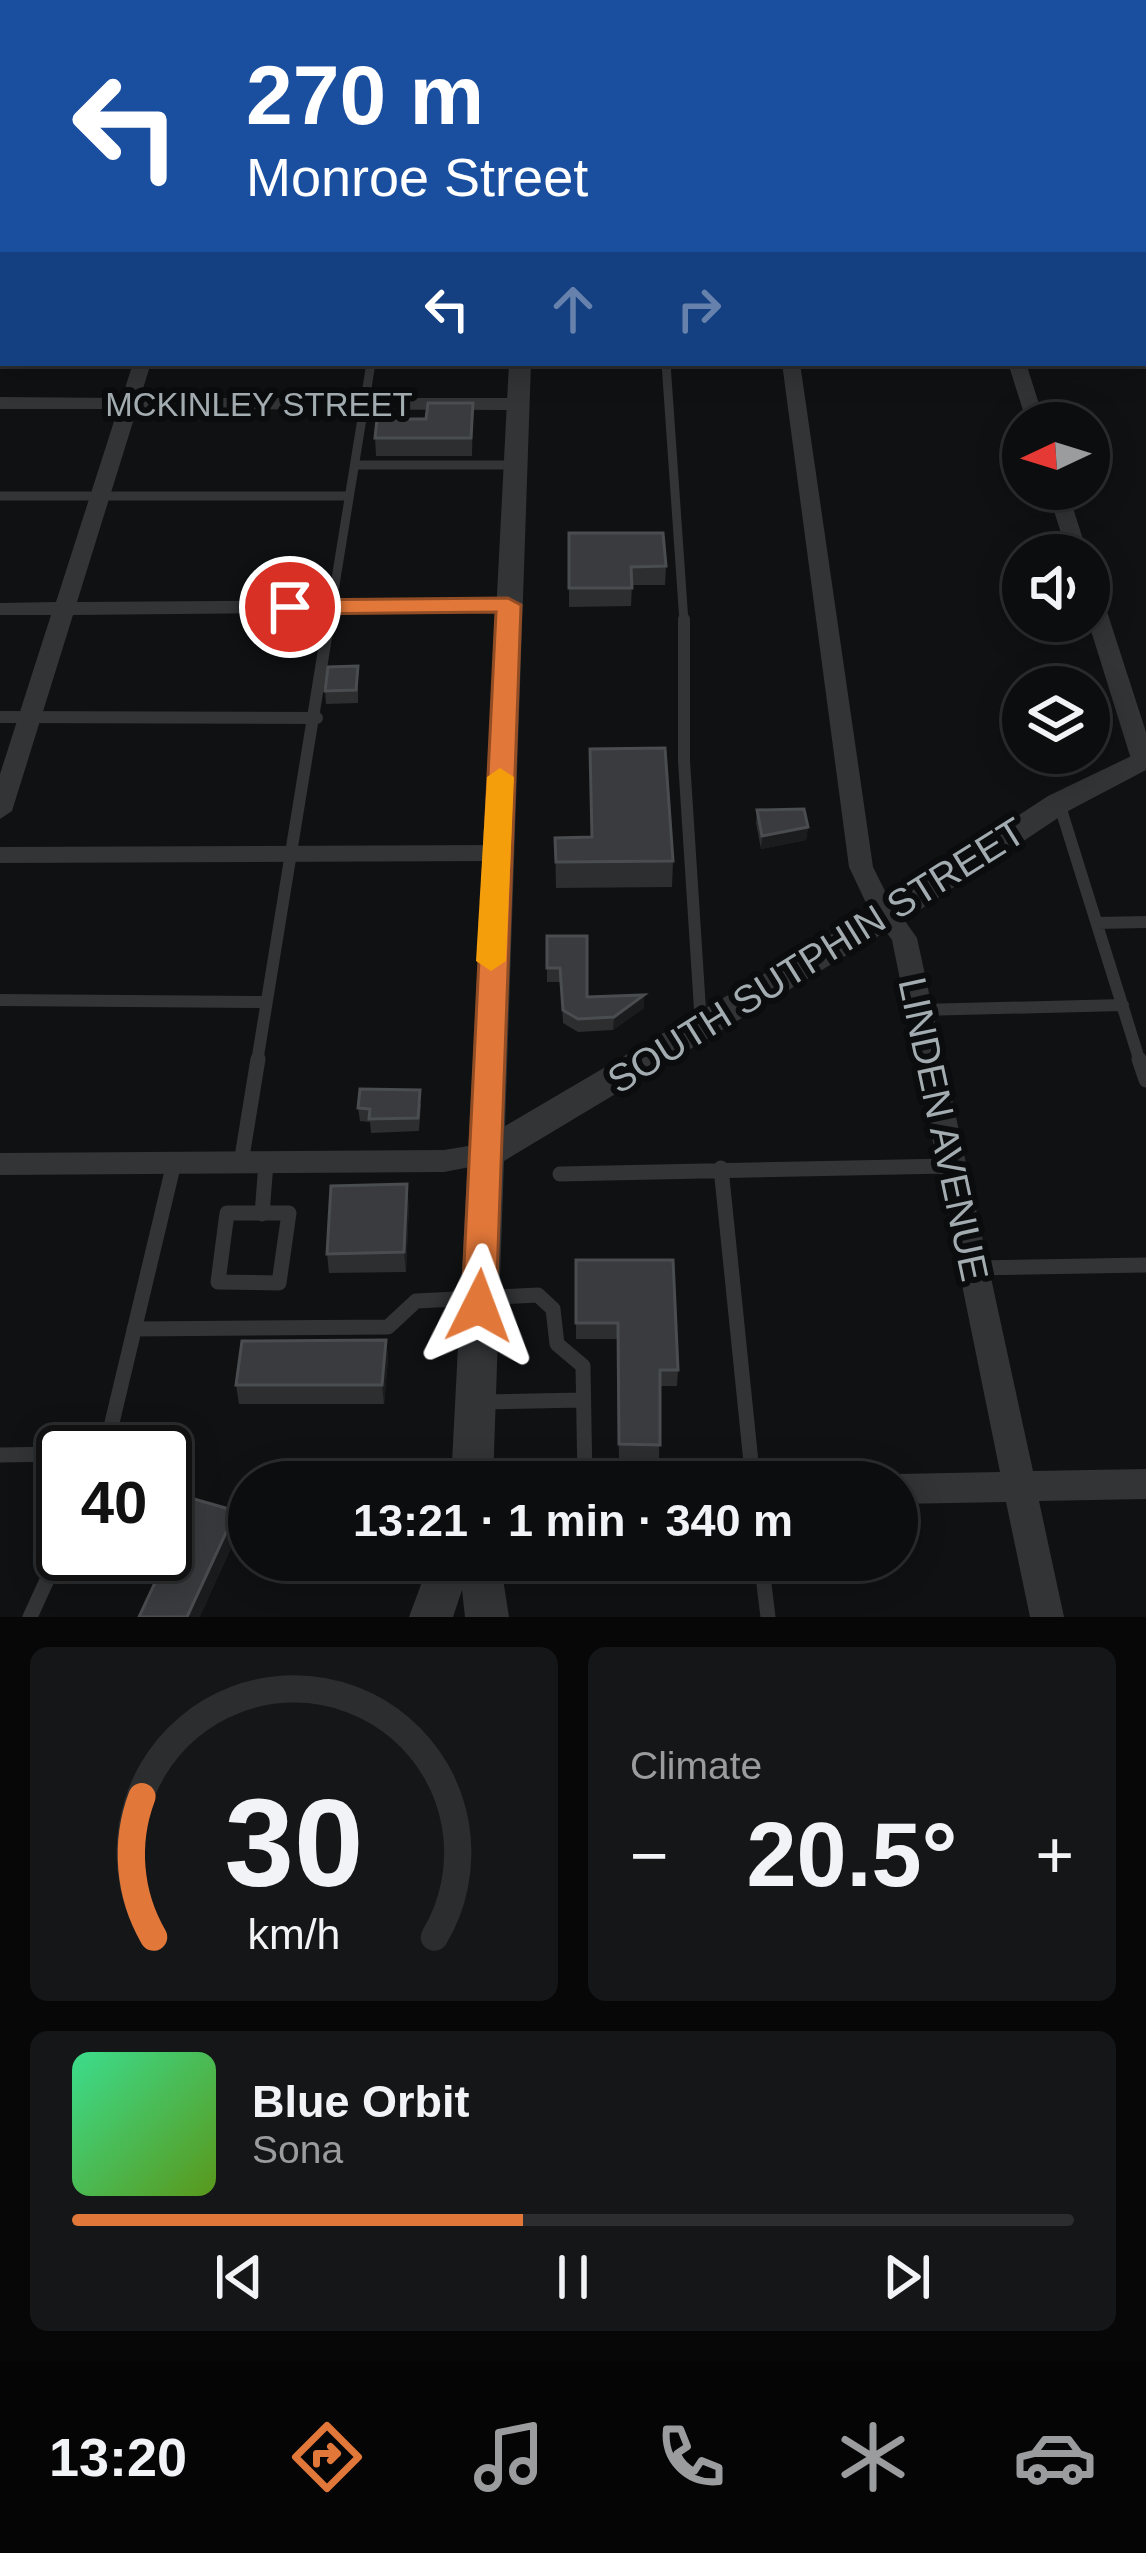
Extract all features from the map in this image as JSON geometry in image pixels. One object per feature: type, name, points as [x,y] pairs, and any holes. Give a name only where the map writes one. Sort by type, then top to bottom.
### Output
[{"type":"street","points":[[0,811],[141,366]]},
{"type":"street","points":[[473,1461],[520,366]]},
{"type":"street","name":"LINDEN AVENUE","points":[[790,366],[862,867],[904,938],[948,1166],[1023,1486],[1047,1617]]},
{"type":"street","points":[[1018,366],[1029,402]]},
{"type":"street","name":"MCKINLEY STREET","points":[[0,404],[518,404]]},
{"type":"street","points":[[0,609],[508,605]]},
{"type":"street","points":[[1106,642],[1145,759]]},
{"type":"street","name":"SOUTH SUTPHIN STREET","points":[[487,1154],[889,915],[1059,803],[1145,759]]},
{"type":"street","points":[[0,854],[496,853]]},
{"type":"street","points":[[0,1164],[444,1161],[487,1154]]},
{"type":"street","points":[[918,1488],[1146,1484]]},
{"type":"street","points":[[431,1617],[444,1581]]},
{"type":"street","points":[[482,1581],[487,1617]]},
{"type":"lane","points":[[262,1214],[253,1163],[266,1002],[317,718],[371,366]]},
{"type":"lane","points":[[666,366],[684,589],[684,761],[701,1026]]},
{"type":"lane","points":[[355,465],[515,465]]},
{"type":"lane","points":[[0,496],[349,496]]},
{"type":"lane","points":[[0,717],[317,718]]},
{"type":"lane","points":[[1059,803],[1146,1080]]},
{"type":"lane","points":[[1097,923],[1146,922]]},
{"type":"lane","points":[[0,1000],[266,1002]]},
{"type":"lane","points":[[917,1010],[1123,1005]]},
{"type":"lane","points":[[111,1425],[174,1163]]},
{"type":"lane","points":[[560,1174],[948,1166]]},
{"type":"lane","points":[[721,1168],[751,1461]]},
{"type":"lane","points":[[227,1213],[262,1214],[289,1214],[279,1283],[218,1282],[227,1213]]},
{"type":"lane","points":[[973,1268],[1146,1265]]},
{"type":"lane","points":[[134,1329],[388,1327],[416,1301],[538,1295],[553,1309],[557,1344],[583,1366],[585,1461]]},
{"type":"lane","points":[[475,1402],[584,1400]]},
{"type":"lane","points":[[0,1455],[36,1454]]},
{"type":"lane","points":[[30,1617],[46,1581]]},
{"type":"lane","points":[[763,1581],[767,1617]]},
{"type":"building","points":[[428,403],[473,403],[471,438],[375,438],[377,419],[426,419]]},
{"type":"building","points":[[569,533],[663,533],[666,566],[631,567],[632,588],[569,588]]},
{"type":"building","points":[[358,666],[356,690],[325,691],[328,667]]},
{"type":"building","points":[[665,748],[673,861],[556,862],[555,838],[592,837],[590,749]]},
{"type":"building","points":[[804,809],[808,827],[762,836],[757,810]]},
{"type":"building","points":[[547,936],[587,936],[587,997],[644,995],[614,1017],[578,1019],[563,1010],[560,968],[547,968]]},
{"type":"building","points":[[360,1089],[420,1090],[418,1118],[369,1119],[370,1109],[358,1108]]},
{"type":"building","points":[[407,1184],[404,1252],[327,1254],[331,1186]]},
{"type":"building","points":[[576,1260],[673,1260],[678,1370],[660,1370],[660,1445],[619,1444],[618,1323],[576,1323]]},
{"type":"building","points":[[386,1340],[382,1385],[236,1385],[242,1341]]},
{"type":"building","points":[[194,1499],[228,1509],[228,1528],[187,1617],[139,1617],[156,1581],[192,1581]]},
{"type":"slow traffic","points":[[491,961],[500,777]]},
{"type":"route","points":[[290,607],[508,605],[479,1306]]}]
